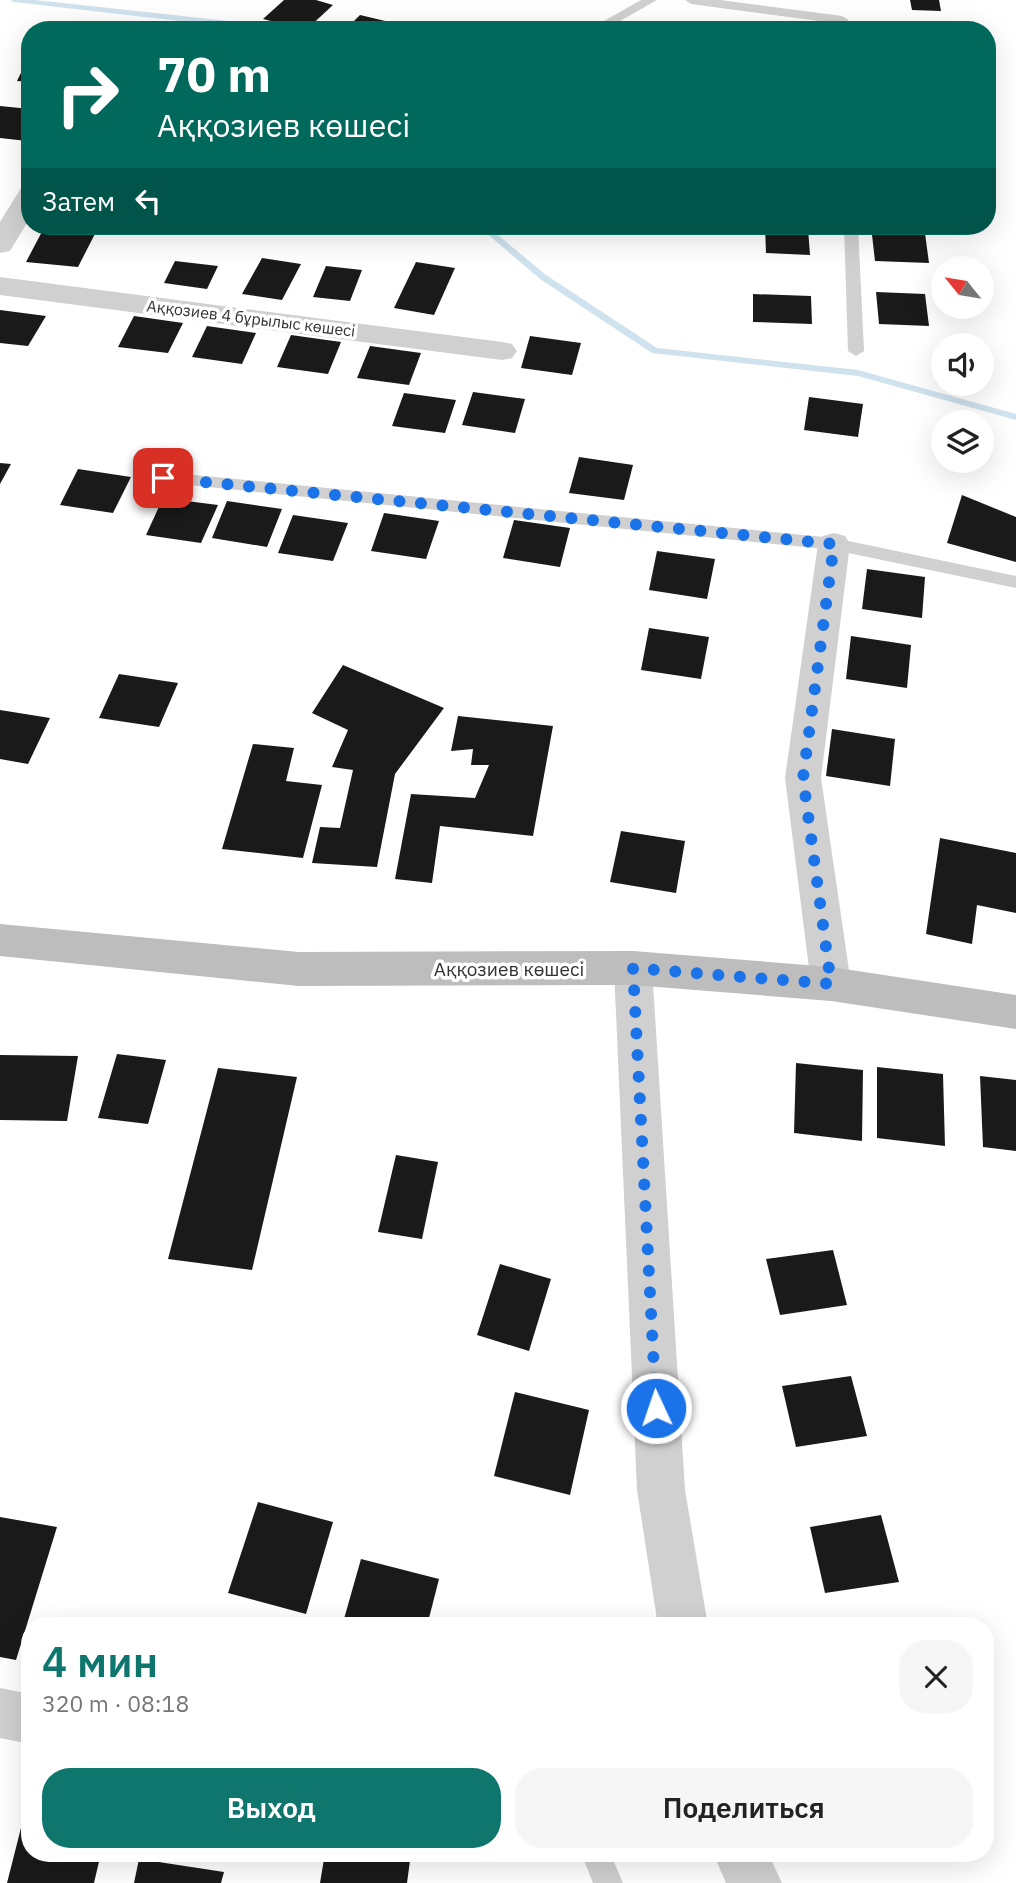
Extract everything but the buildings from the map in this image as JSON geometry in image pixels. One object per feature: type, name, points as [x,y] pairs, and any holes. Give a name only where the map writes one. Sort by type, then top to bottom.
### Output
[{"type":"main road","name":"Аққозиев көшесі","points":[[0,940],[299,969],[633,968],[831,984],[1016,1013]]},
{"type":"street","points":[[0,245],[21,209]]},
{"type":"street","name":"Аққозиев 4 бұрылыс көшесі","points":[[0,286],[502,351]]},
{"type":"street","points":[[831,984],[803,778],[834,544]]},
{"type":"street","points":[[633,968],[661,1490],[682,1617]]},
{"type":"street","points":[[0,1713],[21,1717]]},
{"type":"street","points":[[744,1862],[755,1883]]},
{"type":"lane","points":[[611,21],[652,0]]},
{"type":"lane","points":[[691,0],[842,20]]},
{"type":"lane","points":[[850,235],[856,352]]},
{"type":"lane","points":[[163,478],[834,544],[1016,582]]},
{"type":"lane","points":[[600,1862],[608,1883]]},
{"type":"waterway","points":[[14,0],[210,21]]},
{"type":"waterway","points":[[493,235],[543,277],[655,351],[858,373],[1016,417]]},
{"type":"route","points":[[163,478],[834,544],[803,778],[831,984],[633,968],[656,1408]]}]
